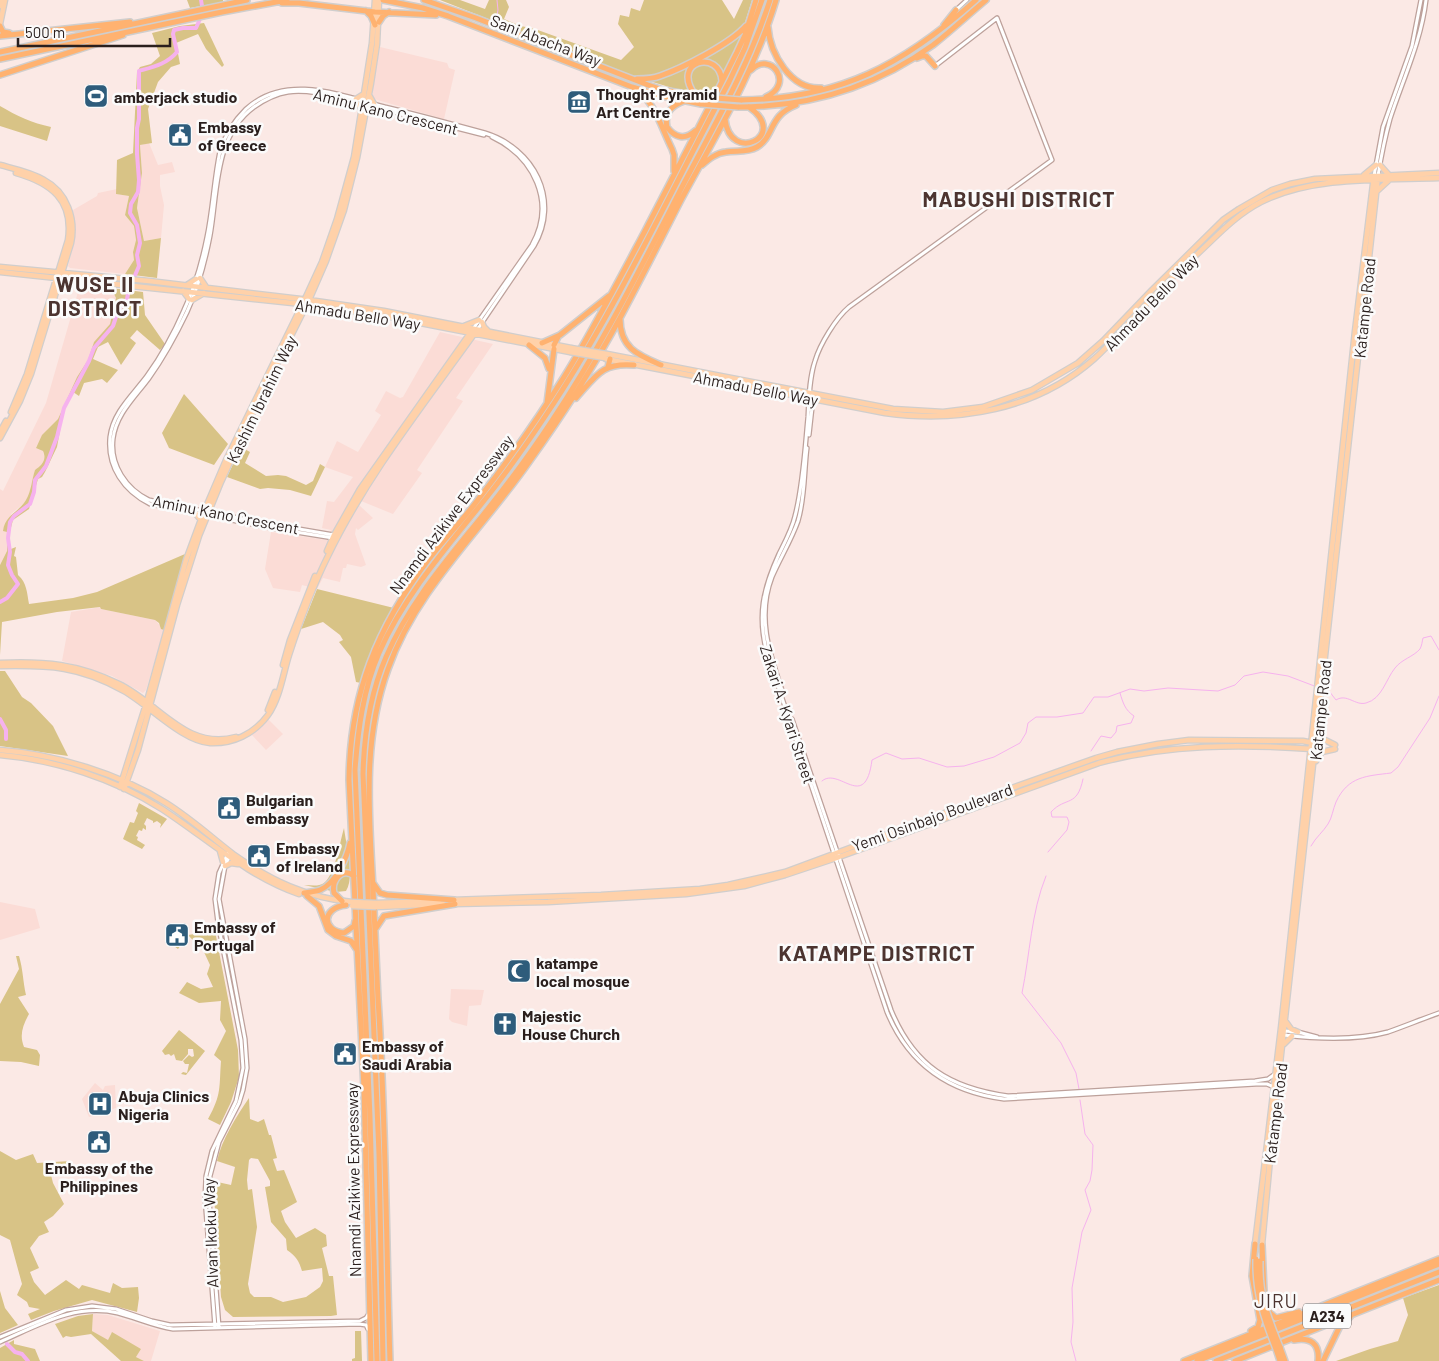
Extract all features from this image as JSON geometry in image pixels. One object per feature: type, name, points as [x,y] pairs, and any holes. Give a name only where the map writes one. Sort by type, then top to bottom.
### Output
[{"type":"highway","points":[[0,52],[247,0]]},
{"type":"highway","points":[[0,59],[182,20],[287,0]]},
{"type":"highway","name":"Sani Abacha Way","points":[[381,0],[423,8],[448,16],[632,87],[685,101],[738,107],[804,102]]},
{"type":"highway","name":"Sani Abacha Way","points":[[424,0],[451,8],[664,90],[695,96],[740,100],[761,100],[803,95],[832,88],[887,65],[938,32]]},
{"type":"highway","points":[[436,0],[451,8]]},
{"type":"highway","name":"Nnamdi Azikiwe Expressway","points":[[370,1361],[364,1088],[349,762],[358,699],[368,666],[382,633],[415,579],[514,453],[582,346],[633,254],[722,83],[737,52],[756,0]]},
{"type":"highway","name":"Nnamdi Azikiwe Expressway","points":[[377,1361],[367,1035],[355,770],[357,743],[365,696],[372,671],[378,654],[401,610],[434,562],[505,474],[559,396],[595,336],[745,48],[762,0]]},
{"type":"highway","name":"Nnamdi Azikiwe Expressway","points":[[383,1361],[374,1018],[363,796],[363,758],[366,731],[379,678],[396,637],[416,602],[531,451],[590,360],[739,79],[763,22],[770,0]]},
{"type":"highway","name":"Nnamdi Azikiwe Expressway","points":[[390,1361],[378,999],[368,785],[370,743],[382,686],[391,661],[425,597],[527,466],[568,405],[620,319],[749,72],[768,26],[776,0]]},
{"type":"highway","points":[[938,32],[976,0]]},
{"type":"highway","points":[[699,167],[719,153],[741,152],[755,148],[765,140],[775,120],[784,111],[804,102],[843,92],[897,68],[932,45],[986,0]]},
{"type":"highway","points":[[267,3],[299,3],[365,11],[377,9],[389,12],[448,16]]},
{"type":"highway","points":[[938,32],[956,10]]},
{"type":"highway","points":[[365,11],[377,23],[389,12]]},
{"type":"highway","points":[[0,36],[122,22],[146,22]]},
{"type":"highway","points":[[634,79],[658,76],[672,70],[734,38],[748,24]]},
{"type":"highway","points":[[0,25],[4,32],[12,34]]},
{"type":"highway","points":[[768,26],[769,38],[773,49],[793,78],[802,85],[811,88],[832,88]]},
{"type":"highway","points":[[0,75],[134,31]]},
{"type":"highway","points":[[936,66],[929,53],[946,34]]},
{"type":"highway","points":[[897,68],[907,65],[924,55],[936,66]]},
{"type":"highway","points":[[695,96],[687,80],[690,70],[698,63],[705,62],[714,65],[720,73],[722,83]]},
{"type":"highway","points":[[749,72],[754,67],[763,64],[772,66],[779,74],[780,80],[777,89],[771,95],[761,100]]},
{"type":"highway","points":[[632,87],[642,94],[651,105],[674,156],[674,174]]},
{"type":"highway","points":[[685,101],[668,111],[667,127],[676,136],[682,137],[692,133],[699,127]]},
{"type":"highway","points":[[725,119],[728,132],[736,140],[742,143],[754,142],[762,134],[764,124],[760,116],[749,107]]},
{"type":"highway","points":[[651,218],[665,203]]},
{"type":"highway","points":[[660,229],[673,216]]},
{"type":"highway","points":[[628,274],[633,254]]},
{"type":"highway","points":[[542,342],[558,337],[611,294]]},
{"type":"highway","points":[[620,319],[621,335],[627,344],[643,358],[661,365]]},
{"type":"highway","points":[[546,405],[554,347],[558,337]]},
{"type":"highway","points":[[529,345],[545,358],[550,371]]},
{"type":"highway","points":[[607,357],[608,366]]},
{"type":"highway","points":[[568,405],[608,366],[617,364],[634,365]]},
{"type":"highway","points":[[527,466],[531,451]]},
{"type":"highway","points":[[505,474],[514,453]]},
{"type":"highway","points":[[430,582],[445,571]]},
{"type":"highway","points":[[349,762],[357,743]]},
{"type":"highway","points":[[363,796],[369,810]]},
{"type":"highway","points":[[305,895],[320,890],[334,878],[348,853],[352,835]]},
{"type":"highway","points":[[348,904],[334,893],[334,883],[344,872],[354,876]]},
{"type":"highway","points":[[373,883],[380,893],[387,895],[454,902]]},
{"type":"highway","points":[[305,895],[319,906],[328,930],[336,936],[351,941],[358,951]]},
{"type":"highway","points":[[375,931],[384,916],[454,902]]},
{"type":"highway","points":[[348,904],[336,906],[331,911],[328,917],[331,928],[339,932],[348,931],[354,926],[356,918]]},
{"type":"highway","points":[[374,1018],[378,999]]},
{"type":"highway","points":[[360,1017],[367,1035]]},
{"type":"highway","points":[[371,1161],[379,1161]]},
{"type":"highway","points":[[381,1242],[386,1235]]},
{"type":"highway","points":[[368,1267],[373,1244]]},
{"type":"highway","points":[[1255,1244],[1258,1260],[1257,1291],[1264,1320],[1285,1361]]},
{"type":"highway","points":[[1238,1340],[1243,1335],[1255,1330],[1260,1323],[1252,1276],[1255,1244]]},
{"type":"highway","points":[[1258,1260],[1262,1245]]},
{"type":"highway","points":[[1262,1245],[1264,1291],[1270,1313],[1274,1317],[1279,1318],[1314,1309]]},
{"type":"highway","points":[[1184,1361],[1439,1259]]},
{"type":"highway","name":"A234","points":[[1197,1361],[1439,1264]]},
{"type":"highway","name":"A234","points":[[1216,1361],[1439,1272]]},
{"type":"highway","points":[[1235,1361],[1439,1280]]},
{"type":"highway","points":[[1348,1296],[1379,1288]]},
{"type":"highway","points":[[1360,1311],[1385,1294]]},
{"type":"highway","points":[[370,1351],[375,1300]]},
{"type":"highway","points":[[1323,1361],[1340,1326],[1354,1314]]},
{"type":"highway","points":[[1283,1342],[1301,1339],[1312,1342],[1318,1349],[1318,1361]]},
{"type":"highway","points":[[1278,1348],[1280,1361]]},
{"type":"main road","points":[[0,6],[3,0]]},
{"type":"main road","points":[[0,25],[3,0]]},
{"type":"main road","points":[[375,0],[377,9]]},
{"type":"main road","points":[[377,9],[381,0]]},
{"type":"main road","name":"Kashim Ibrahim Way","points":[[151,694],[186,560],[200,520],[300,313],[313,291],[344,210],[358,158],[377,23],[377,9]]},
{"type":"main road","points":[[367,94],[374,105],[364,112],[356,101],[367,94]]},
{"type":"main road","name":"Kashim Ibrahim Way","points":[[306,302],[307,294],[326,250],[344,195],[364,112]]},
{"type":"main road","points":[[1378,165],[1389,178],[1374,193],[1361,178],[1378,165]]},
{"type":"main road","points":[[0,167],[43,179],[54,187],[66,203],[72,219],[73,233],[27,374],[0,432]]},
{"type":"main road","name":"Ahmadu Bello Way","points":[[1389,178],[1439,173]]},
{"type":"main road","name":"Katampe Road","points":[[1262,1245],[1275,1074],[1282,1033],[1368,277],[1376,178]]},
{"type":"main road","name":"Ahmadu Bello Way","points":[[607,357],[634,365],[886,408],[933,412],[983,407],[1019,395],[1049,381],[1078,363],[1223,220],[1239,208],[1272,190],[1290,184],[1315,180],[1439,178]]},
{"type":"main road","name":"Ahmadu Bello Way","points":[[0,267],[107,280],[186,286],[195,289]]},
{"type":"main road","name":"Ahmadu Bello Way","points":[[0,272],[58,278],[107,280]]},
{"type":"main road","points":[[0,438],[26,387],[58,278]]},
{"type":"main road","points":[[182,290],[191,299],[206,290],[198,279],[186,286]]},
{"type":"main road","name":"Ahmadu Bello Way","points":[[148,284],[182,290],[195,289],[298,298],[314,306],[460,329]]},
{"type":"main road","name":"Ahmadu Bello Way","points":[[206,290],[294,303],[319,301],[384,311],[529,345],[554,347],[661,365],[811,395]]},
{"type":"main road","points":[[313,291],[319,301]]},
{"type":"main road","points":[[298,298],[307,294]]},
{"type":"main road","points":[[294,303],[300,313],[314,306]]},
{"type":"main road","points":[[463,344],[460,329],[481,321],[490,332]]},
{"type":"main road","name":"Ahmadu Bello Way","points":[[474,333],[490,332],[542,342],[554,347]]},
{"type":"main road","points":[[0,664],[68,669],[110,684],[139,698],[181,732],[200,741],[226,743],[244,736],[261,724],[272,709],[312,588],[335,537],[360,489],[463,344],[474,333]]},
{"type":"main road","points":[[335,537],[380,467],[474,333]]},
{"type":"main road","name":"Kashim Ibrahim Way","points":[[122,788],[138,750],[144,716],[205,512]]},
{"type":"main road","points":[[195,513],[200,520]]},
{"type":"main road","points":[[139,698],[151,694],[156,711]]},
{"type":"main road","points":[[139,698],[143,706],[144,716],[156,711]]},
{"type":"main road","points":[[1294,748],[1306,753],[1312,763],[1319,754],[1335,747],[1315,732],[1303,742]]},
{"type":"main road","name":"Yemi Osinbajo Boulevard","points":[[837,855],[1096,758],[1158,744],[1189,740],[1303,742],[1314,746]]},
{"type":"main road","points":[[1227,740],[1227,746]]},
{"type":"main road","name":"Yemi Osinbajo Boulevard","points":[[305,895],[348,904],[376,905],[548,899],[674,891],[728,885],[785,872],[837,855],[1099,763],[1152,751],[1187,748],[1227,746],[1294,748],[1314,746]]},
{"type":"main road","points":[[0,750],[60,760],[125,782],[166,803],[240,864],[275,885],[305,895]]},
{"type":"main road","points":[[0,755],[59,766],[122,788],[161,808],[219,850],[305,895]]},
{"type":"main road","name":"Katampe Road","points":[[1255,1244],[1283,1045],[1282,1033],[1286,1021],[1312,763]]},
{"type":"main road","points":[[219,850],[223,856],[224,864],[240,864]]},
{"type":"main road","points":[[1286,1021],[1291,1029],[1298,1032]]},
{"type":"main road","points":[[1283,1045],[1292,1036]]},
{"type":"street","points":[[956,10],[967,0]]},
{"type":"street","points":[[1376,178],[1383,126],[1412,46],[1421,0]]},
{"type":"street","points":[[1378,165],[1390,119],[1418,41],[1426,0]]},
{"type":"street","name":"Zakari A. Kyari Street","points":[[837,855],[767,653],[762,629],[762,612],[766,588],[796,514],[815,360],[841,313],[1052,160],[997,18],[936,66]]},
{"type":"street","name":"Aminu Kano Crescent","points":[[335,537],[155,501],[142,496],[129,485],[120,473],[114,458],[113,444],[116,426],[122,413],[160,362],[172,341],[195,289],[207,237],[220,151],[225,137],[240,115],[263,97],[288,89],[312,89],[494,136],[509,143],[530,163],[535,171],[545,204],[545,216],[540,235],[481,321]]},
{"type":"street","name":"Aminu Kano Crescent","points":[[191,299],[157,361],[119,412],[113,425],[110,445],[111,458],[115,470],[124,485],[133,493],[150,504],[195,513],[205,512]]},
{"type":"street","points":[[474,333],[481,321]]},
{"type":"street","name":"Alvan Ikoku Way","points":[[217,1326],[209,1198],[210,1176],[219,1142],[244,1090],[247,1068],[245,1039],[220,908],[224,864],[229,854]]},
{"type":"street","points":[[837,855],[886,997],[901,1033],[917,1054],[931,1067],[963,1086],[986,1093],[1016,1095],[1255,1081],[1268,1079],[1275,1074]]},
{"type":"street","points":[[837,855],[893,1026],[913,1055],[927,1069],[949,1083],[979,1095],[1004,1099],[1256,1084],[1267,1084],[1274,1087]]},
{"type":"street","points":[[1282,1033],[1292,1036],[1320,1038],[1359,1038],[1388,1032],[1439,1013]]},
{"type":"street","points":[[1282,1033],[1298,1032],[1312,1034],[1320,1038]]},
{"type":"street","points":[[0,1337],[66,1310],[81,1306],[116,1308],[164,1324],[186,1326],[208,1324],[217,1326],[226,1323],[360,1321],[366,1318],[369,1312]]},
{"type":"street","points":[[0,1342],[67,1314],[84,1310],[118,1313],[152,1325],[174,1329],[217,1326],[360,1324],[366,1325],[369,1330]]},
{"type":"street","points":[[208,1324],[216,1316],[226,1323]]},
{"type":"shaded area","points":[[187,0],[223,0],[223,2],[190,8]]},
{"type":"shaded area","points":[[440,0],[460,0],[485,9],[489,0],[506,0],[509,7],[504,19],[621,60],[634,47],[618,24],[620,15],[629,17],[631,8],[640,11],[644,0],[722,0],[734,19],[743,0],[752,0],[739,42],[713,96],[679,90],[636,77]]},
{"type":"shaded area","points":[[204,23],[224,65],[222,67],[206,49],[198,34],[176,43],[180,64],[171,67],[158,82],[148,109],[152,143],[140,145],[142,173],[137,208],[144,241],[161,238],[157,278],[125,274],[134,260],[133,252],[136,240],[134,226],[125,215],[129,196],[116,194],[117,160],[133,153],[137,72],[140,67],[151,64],[160,56],[152,33],[180,26]]},
{"type":"shaded area","points":[[380,47],[447,63],[449,68],[455,70],[444,119],[374,99],[372,92]]},
{"type":"shaded area","points":[[0,106],[25,119],[51,127],[47,141],[0,126]]},
{"type":"shaded area","points":[[149,143],[158,165],[172,162],[175,172],[160,175],[164,205],[161,238],[144,241],[137,208],[142,173],[140,145]]},
{"type":"shaded area","points":[[117,189],[116,194],[129,196],[125,215],[134,226],[136,240],[133,252],[134,260],[125,274],[70,268],[68,266],[74,242],[75,225],[73,210],[97,196],[98,193]]},
{"type":"shaded area","points":[[80,285],[111,288],[116,298],[110,324],[94,342],[88,360],[77,377],[58,419],[48,429],[36,447],[43,451],[45,460],[42,466],[35,470],[28,498],[11,514],[7,532],[7,551],[0,565],[0,489],[3,491],[46,403]]},
{"type":"shaded area","points":[[111,288],[143,292],[145,315],[165,344],[160,350],[137,330],[130,338],[136,343],[121,365],[108,342],[98,347],[93,359],[118,370],[107,383],[102,379],[84,383],[79,396],[73,392],[64,409],[57,447],[45,472],[38,479],[29,509],[13,520],[8,539],[11,549],[16,547],[14,556],[16,557],[18,575],[25,585],[29,604],[73,598],[97,592],[185,554],[164,630],[161,629],[159,623],[155,620],[101,609],[100,607],[57,612],[2,622],[0,655],[0,565],[7,551],[7,532],[3,531],[4,526],[6,521],[28,497],[35,470],[43,462],[43,451],[36,448],[42,435],[58,419],[77,377],[88,360],[94,342],[110,324],[116,298]]},
{"type":"shaded area","points":[[440,332],[493,344],[456,398],[463,401],[417,470],[422,473],[393,514],[361,501],[359,505],[373,518],[358,530],[356,528],[355,534],[366,565],[361,567],[347,564],[346,568],[343,568],[340,582],[323,578],[317,589],[302,585],[300,592],[273,588],[265,569],[271,532],[327,540],[331,530],[322,528],[327,501],[334,502],[353,477],[325,467],[337,441],[358,452],[381,415],[375,411],[386,391],[400,398],[403,397]]},
{"type":"shaded area","points":[[184,394],[228,444],[214,465],[169,448],[162,433]]},
{"type":"shaded area","points":[[241,447],[250,452],[245,463],[266,476],[286,476],[306,485],[313,481],[320,464],[325,467],[311,496],[290,490],[260,489],[227,477]]},
{"type":"shaded area","points":[[317,589],[394,608],[372,648],[361,683],[356,682],[351,657],[339,642],[343,640],[340,635],[323,622],[301,629]]},
{"type":"shaded area","points":[[101,607],[101,609],[155,620],[164,630],[146,690],[143,693],[112,676],[62,661],[71,612]]},
{"type":"shaded area","points":[[0,671],[5,671],[22,697],[31,703],[53,726],[68,756],[0,746]]},
{"type":"shaded area","points":[[268,719],[283,734],[266,750],[251,734]]},
{"type":"shaded area","points":[[139,803],[167,819],[160,828],[161,824],[157,821],[153,823],[153,821],[147,818],[144,824],[146,830],[143,828],[142,831],[139,830],[136,836],[138,837],[137,840],[145,845],[142,849],[123,839],[130,822],[134,823]]},
{"type":"shaded area","points":[[344,828],[350,869],[349,885],[346,891],[336,892],[304,885],[319,885],[328,879],[334,866]]},
{"type":"shaded area","points":[[293,843],[308,848],[305,857],[290,852]]},
{"type":"shaded area","points":[[0,902],[35,909],[40,928],[0,940]]},
{"type":"shaded area","points":[[178,927],[184,927],[188,935],[178,949],[171,944],[172,942],[180,942]]},
{"type":"shaded area","points":[[215,931],[238,1050],[239,1077],[231,1102],[220,1125],[208,1119],[216,1103],[220,1084],[221,1061],[214,1055],[226,1031],[220,1020],[221,1001],[199,1003],[179,993],[187,982],[201,989],[213,987],[207,974],[210,965],[204,952],[188,935]]},
{"type":"shaded area","points":[[16,956],[19,956],[26,995],[18,997],[29,1014],[22,1030],[23,1043],[24,1047],[37,1050],[40,1055],[39,1066],[21,1062],[0,1061],[0,1004],[19,969]]},
{"type":"shaded area","points":[[451,989],[484,990],[481,1005],[469,1006],[467,1026],[452,1022],[449,1019]]},
{"type":"shaded area","points":[[179,1030],[205,1051],[186,1075],[181,1074],[183,1072],[187,1073],[189,1064],[185,1064],[183,1061],[189,1055],[194,1056],[193,1049],[188,1049],[188,1054],[182,1061],[176,1060],[174,1054],[171,1056],[169,1054],[165,1055],[162,1051]]},
{"type":"shaded area","name":"Abuja Clinics Nigeria","points":[[95,1083],[103,1090],[105,1086],[115,1085],[116,1108],[89,1117],[82,1099]]},
{"type":"shaded area","points":[[249,1098],[250,1119],[258,1122],[264,1119],[269,1135],[271,1135],[277,1158],[273,1159],[277,1171],[284,1170],[297,1202],[281,1211],[285,1222],[296,1238],[315,1228],[326,1235],[327,1246],[322,1248],[329,1276],[333,1276],[337,1315],[233,1317],[225,1310],[221,1297],[213,1181],[231,1185],[235,1167],[217,1161],[234,1120]],"holes":[[[251,1158],[258,1159],[270,1181],[270,1186],[265,1187],[271,1222],[286,1239],[287,1250],[297,1259],[302,1271],[322,1268],[323,1281],[320,1287],[306,1297],[283,1302],[271,1297],[254,1297],[250,1293],[248,1284],[257,1227],[252,1189],[248,1190],[247,1180],[249,1160]]]},
{"type":"shaded area","points":[[0,1151],[16,1160],[33,1154],[37,1163],[71,1161],[68,1170],[51,1175],[64,1204],[53,1216],[44,1222],[49,1232],[39,1236],[30,1248],[39,1268],[30,1272],[34,1282],[45,1295],[66,1280],[79,1289],[82,1285],[110,1293],[113,1283],[122,1288],[138,1287],[137,1312],[92,1300],[31,1320],[28,1314],[40,1309],[29,1307],[27,1302],[17,1295],[22,1284],[10,1240],[0,1235]]},
{"type":"shaded area","points":[[1439,1285],[1439,1361],[1336,1361],[1398,1341],[1408,1315],[1403,1298]]},
{"type":"shaded area","points":[[0,1291],[5,1308],[18,1325],[0,1333]]},
{"type":"shaded area","points":[[93,1314],[108,1315],[160,1331],[151,1361],[144,1361],[136,1357],[141,1349],[111,1333],[108,1341],[92,1331]]},
{"type":"shaded area","points":[[93,1314],[92,1331],[108,1340],[112,1332],[141,1349],[136,1357],[144,1361],[121,1361],[91,1334],[66,1336],[63,1338],[55,1324],[78,1316]]},
{"type":"shaded area","points":[[355,1331],[361,1331],[362,1361],[352,1361],[355,1358]]},
{"type":"shaded area","points":[[14,1340],[14,1344],[35,1349],[40,1361],[0,1361],[0,1348]]},
{"type":"waterway","points":[[201,0],[202,6]]},
{"type":"waterway","points":[[496,21],[497,0]]},
{"type":"waterway","points":[[0,602],[7,598],[18,584],[8,565],[10,522],[14,516],[30,504],[35,480],[46,466],[57,437],[64,408],[94,348],[113,326],[118,311],[127,299],[129,289],[139,266],[137,255],[140,243],[137,225],[130,213],[131,204],[138,192],[139,180],[137,154],[139,71],[160,65],[173,56],[177,52],[173,34],[174,30],[196,28],[200,19]]},
{"type":"waterway","points":[[1323,689],[1329,691],[1336,700],[1344,698],[1358,703],[1366,703],[1380,693],[1398,665],[1420,649],[1423,638],[1431,636],[1439,650]]},
{"type":"waterway","points":[[822,781],[829,778],[851,785],[858,786],[864,784],[869,776],[872,760],[886,753],[902,759],[919,758],[947,767],[964,766],[994,757],[1020,743],[1026,733],[1028,723],[1036,717],[1057,717],[1083,713],[1094,697],[1108,697],[1130,689],[1144,691],[1168,688],[1218,691],[1235,685],[1244,676],[1263,672],[1288,676],[1317,687]]},
{"type":"waterway","points":[[1091,751],[1101,736],[1111,738],[1116,732],[1117,726],[1131,723],[1134,716],[1126,709],[1120,693]]},
{"type":"waterway","points":[[1311,846],[1331,819],[1336,802],[1346,787],[1359,779],[1391,773],[1398,767],[1430,718],[1439,696]]},
{"type":"waterway","points":[[0,719],[6,730],[6,739]]},
{"type":"waterway","points":[[1048,852],[1067,830],[1069,822],[1067,817],[1052,817],[1051,812],[1078,794],[1083,779]]},
{"type":"waterway","points":[[1046,876],[1037,904],[1022,993],[1061,1043],[1076,1073],[1079,1089]]},
{"type":"waterway","points":[[1076,1361],[1071,1342],[1073,1322],[1072,1288],[1082,1232],[1091,1210],[1085,1190],[1090,1181],[1092,1170],[1093,1145],[1085,1134],[1080,1100]]},
{"type":"waterway","points":[[7,1344],[15,1352],[22,1354],[28,1361]]},
{"type":"place","name":"amberjack studio","points":[[96,96]]},
{"type":"place","name":"Thought Pyramid Art Centre","points":[[579,102]]},
{"type":"place","name":"Embassy of Greece","points":[[180,135]]},
{"type":"place","name":"Bulgarian embassy","points":[[229,808]]},
{"type":"place","name":"Embassy of Ireland","points":[[259,856]]},
{"type":"place","name":"Embassy of Portugal","points":[[177,935]]},
{"type":"place","name":"katampe local mosque","points":[[519,971]]},
{"type":"place","name":"Majestic House Church","points":[[505,1024]]},
{"type":"place","name":"Embassy of Saudi Arabia","points":[[345,1054]]},
{"type":"place","name":"Abuja Clinics Nigeria","points":[[100,1104]]},
{"type":"place","name":"Embassy of the Philippines","points":[[99,1142]]},
{"type":"district","name":"MABUSHI DISTRICT","points":[[1019,198]]},
{"type":"district","name":"WUSE II DISTRICT","points":[[95,295]]},
{"type":"district","name":"KATAMPE DISTRICT","points":[[877,952]]},
{"type":"district","name":"JIRU","points":[[1276,1300]]}]
